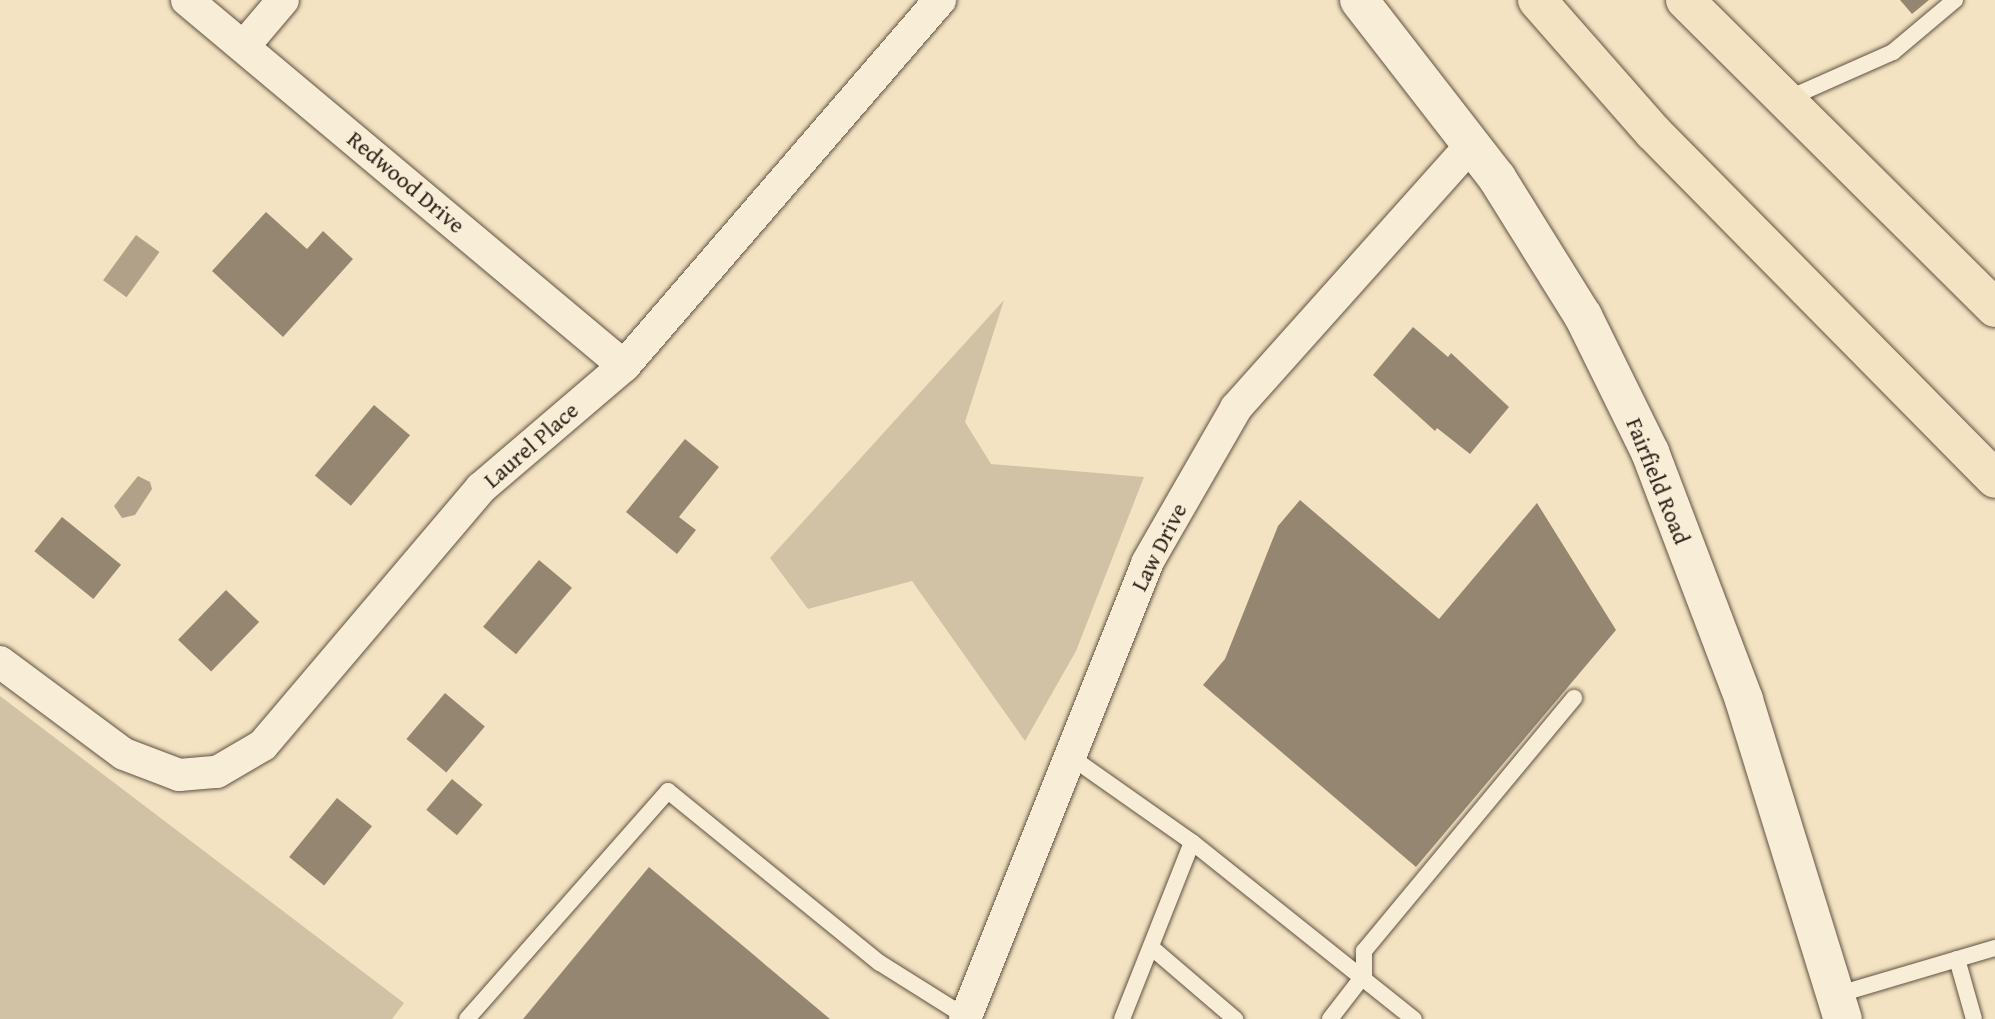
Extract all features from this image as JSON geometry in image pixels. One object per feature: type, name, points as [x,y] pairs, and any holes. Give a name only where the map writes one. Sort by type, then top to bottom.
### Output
[{"type":"highway","points":[[1537,0],[1653,132],[1995,479]]},
{"type":"highway","points":[[1685,0],[1956,273],[1995,308]]},
{"type":"street","name":"Redwood Drive","points":[[187,0],[624,366]]},
{"type":"street","points":[[244,46],[283,0]]},
{"type":"street","name":"Laurel Place","points":[[0,662],[124,754],[179,775],[217,772],[263,745],[481,488],[624,366],[940,0]]},
{"type":"street","name":"Fairfield Road","points":[[1359,0],[1497,178],[1583,316],[1650,452],[1744,700],[1839,1007]]},
{"type":"street","name":"Law Drive","points":[[965,1018],[1147,564],[1236,408],[1471,145]]},
{"type":"lane","points":[[1783,100],[1893,52],[1955,0]]},
{"type":"lane","points":[[1956,273],[1995,289]]},
{"type":"lane","points":[[1330,1019],[1364,975],[1364,951],[1574,698]]},
{"type":"lane","points":[[1071,757],[1192,842],[1364,975],[1414,1019]]},
{"type":"lane","points":[[467,1019],[668,791],[880,963],[965,1018]]},
{"type":"lane","points":[[1122,1019],[1192,842]]},
{"type":"lane","points":[[1152,947],[1235,1019]]},
{"type":"lane","points":[[1839,1007],[1957,959],[1995,948]]},
{"type":"lane","points":[[1957,959],[1974,1019]]},
{"type":"shaded area","points":[[136,235],[159,252],[127,297],[103,280]]},
{"type":"shaded area","points":[[1004,300],[965,422],[991,464],[1144,477],[1076,651],[1025,741],[912,581],[808,609],[770,558]]},
{"type":"shaded area","points":[[138,476],[150,482],[152,489],[135,515],[122,518],[114,506]]},
{"type":"shaded area","points":[[0,696],[404,1003],[392,1019],[0,1019]]},
{"type":"building","points":[[1900,0],[1929,0],[1912,14]]},
{"type":"building","points":[[266,212],[307,249],[323,231],[353,259],[283,337],[212,271]]},
{"type":"building","points":[[1413,327],[1448,357],[1451,353],[1509,407],[1470,454],[1437,428],[1435,431],[1373,375]]},
{"type":"building","points":[[374,405],[410,435],[351,506],[315,475]]},
{"type":"building","points":[[685,439],[719,467],[679,517],[696,530],[677,554],[626,512]]},
{"type":"building","points":[[1300,500],[1439,619],[1537,503],[1616,630],[1416,867],[1203,685],[1225,659],[1278,526]]},
{"type":"building","points":[[62,517],[121,565],[93,599],[34,551]]},
{"type":"building","points":[[539,560],[572,588],[516,654],[483,627]]},
{"type":"building","points":[[226,590],[259,622],[211,672],[178,640]]},
{"type":"building","points":[[445,693],[485,726],[446,772],[406,739]]},
{"type":"building","points":[[452,779],[483,805],[457,835],[426,810]]},
{"type":"building","points":[[337,798],[372,826],[324,885],[289,857]]},
{"type":"building","points":[[649,867],[830,1019],[523,1019]]}]
